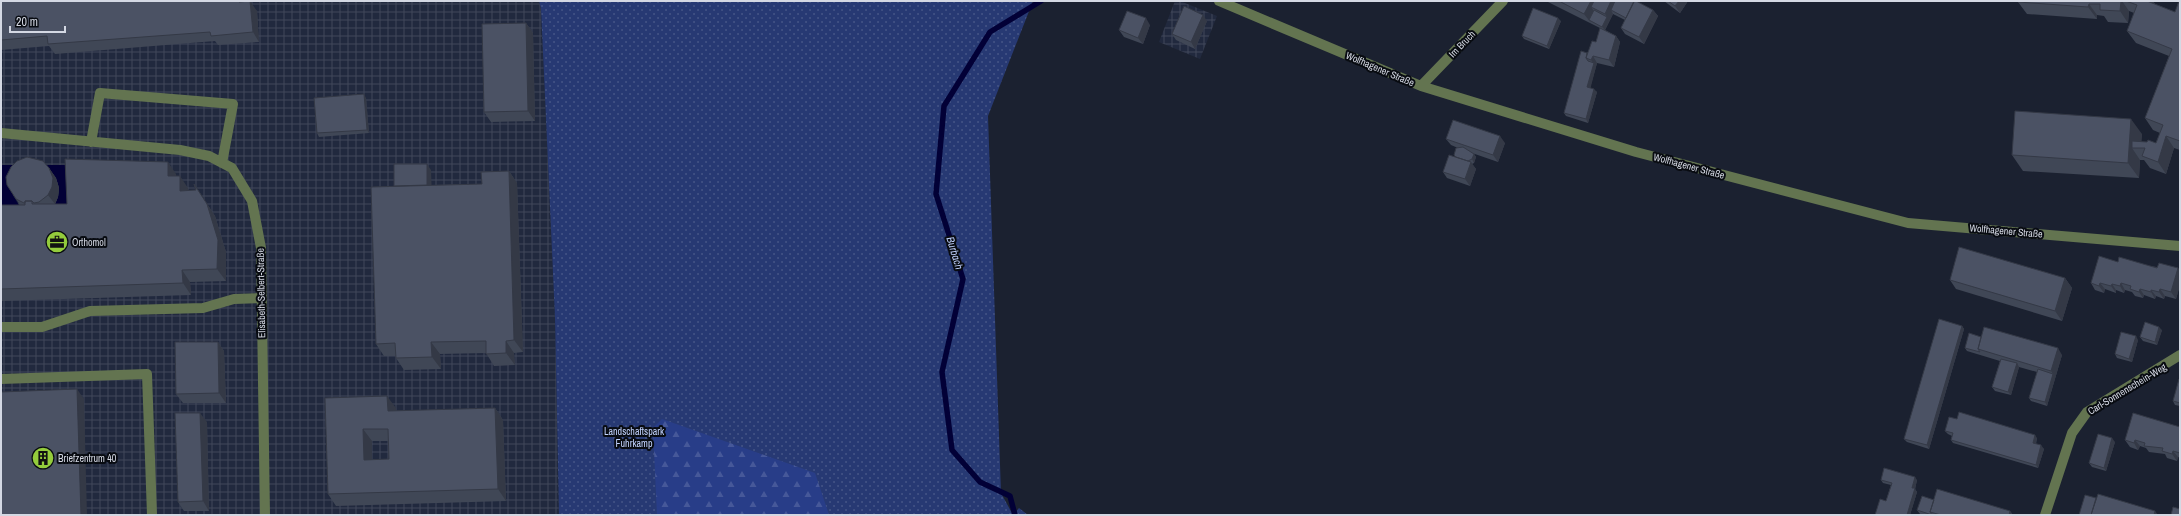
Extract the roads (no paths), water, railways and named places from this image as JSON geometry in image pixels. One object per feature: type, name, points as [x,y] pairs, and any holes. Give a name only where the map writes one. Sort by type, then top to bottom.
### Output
[{"type":"street","name":"Wolfhagener Straße","points":[[1219,1],[1421,86],[1636,152],[1908,223],[2180,246]]},
{"type":"street","name":"Im Bruch","points":[[1421,86],[1503,1]]},
{"type":"street","points":[[91,142],[100,93],[233,104],[222,163]]},
{"type":"street","name":"Elisabeth-Selbert-Straße","points":[[1,133],[180,150],[209,156],[232,168],[252,201],[261,248],[265,515]]},
{"type":"street","points":[[1,327],[42,327],[90,311],[203,308],[234,299],[262,298]]},
{"type":"street","name":"Carl-Sonnenschein-Weg","points":[[2045,515],[2072,434],[2086,412],[2180,356]]},
{"type":"street","points":[[1,379],[147,374],[152,515]]},
{"type":"waterway","name":"Burbach","points":[[1015,515],[1010,496],[980,482],[952,450],[942,372],[963,279],[936,194],[944,106],[990,32],[1041,1]]},
{"type":"place","name":"Orthomol","points":[[57,242]]},
{"type":"place","name":"Briefzentrum 40","points":[[43,458]]},
{"type":"park label","name":"Landschaftspark Fuhrkamp","points":[[634,436]]}]
